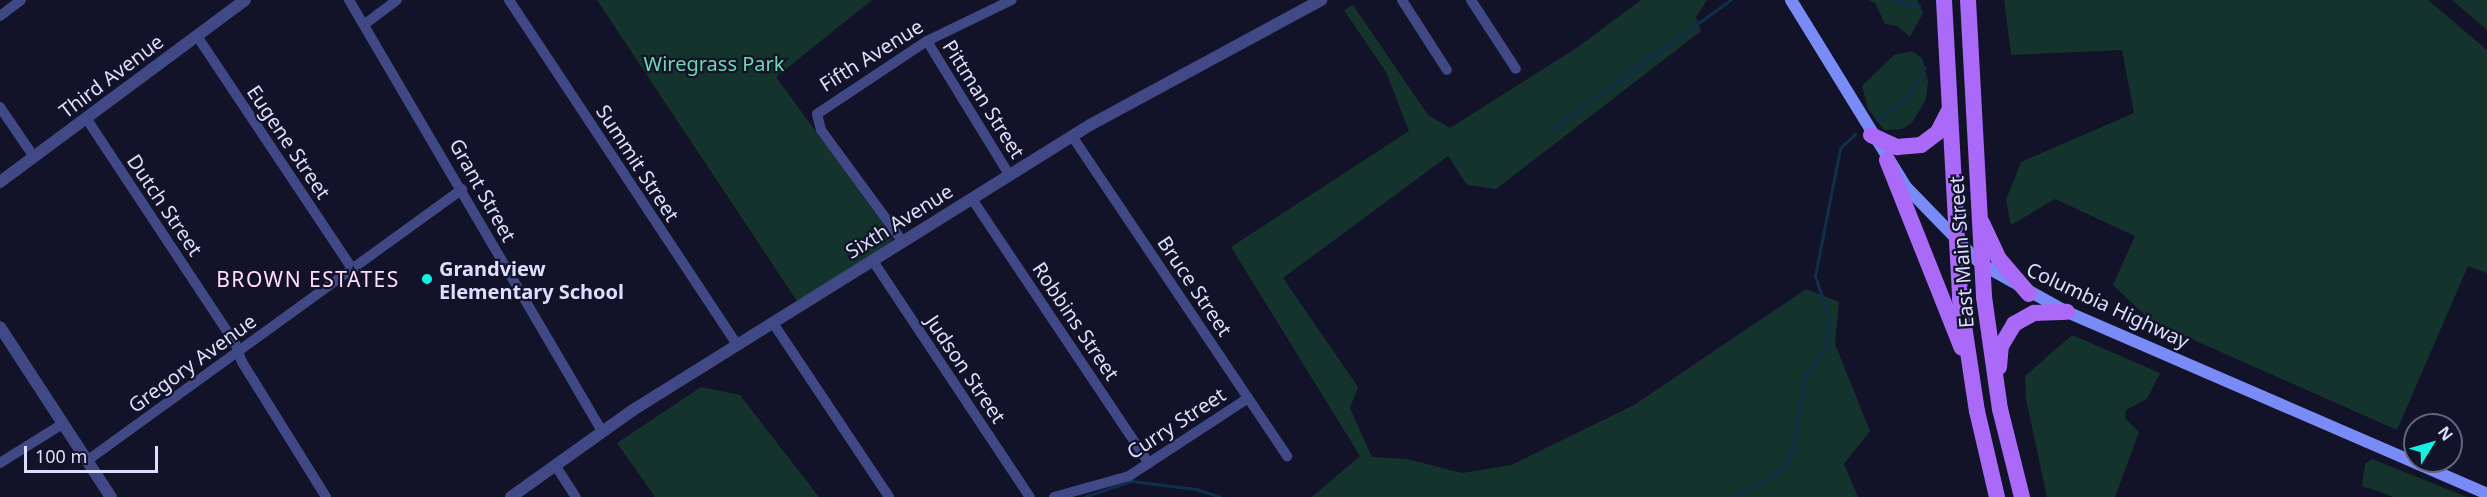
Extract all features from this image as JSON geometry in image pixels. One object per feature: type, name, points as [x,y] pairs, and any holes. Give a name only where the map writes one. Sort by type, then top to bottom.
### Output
[{"type":"main road","name":"Columbia Highway","points":[[1791,0],[1887,160],[1925,210],[1982,264],[2029,294],[2067,312],[2487,494]]},
{"type":"main road","name":"East Main Street","points":[[1944,0],[1956,241],[1968,363],[1997,497]]},
{"type":"main road","name":"East Main Street","points":[[1968,0],[1982,264],[1997,389],[2022,497]]},
{"type":"main road","points":[[1871,135],[1897,147],[1921,145],[1938,132],[1950,108]]},
{"type":"main road","points":[[1887,160],[1968,363]]},
{"type":"main road","points":[[1978,214],[1999,259],[2029,294]]},
{"type":"main road","points":[[1997,389],[2001,346],[2014,324],[2034,313],[2067,312]]},
{"type":"street","points":[[0,16],[21,0]]},
{"type":"street","name":"Third Avenue","points":[[0,182],[245,0]]},
{"type":"street","name":"Grant Street","points":[[349,0],[602,431]]},
{"type":"street","points":[[365,24],[397,0]]},
{"type":"street","name":"Summit Street","points":[[509,0],[737,345]]},
{"type":"street","name":"Fifth Avenue","points":[[903,242],[821,130],[817,114],[927,41],[1012,0]]},
{"type":"street","name":"Sixth Avenue","points":[[511,497],[602,431],[1072,136],[1321,0]]},
{"type":"street","points":[[1402,0],[1447,70]]},
{"type":"street","points":[[1471,0],[1516,69]]},
{"type":"street","name":"Eugene Street","points":[[197,36],[352,268]]},
{"type":"street","name":"Pittman Street","points":[[927,41],[1010,176]]},
{"type":"street","points":[[0,107],[34,158]]},
{"type":"street","name":"Dutch Street","points":[[86,118],[238,352],[326,497]]},
{"type":"street","name":"Bruce Street","points":[[1072,136],[1287,456]]},
{"type":"street","name":"Gregory Avenue","points":[[88,460],[462,189]]},
{"type":"street","name":"Robbins Street","points":[[972,199],[1149,463]]},
{"type":"street","name":"Judson Street","points":[[873,261],[1030,497]]},
{"type":"street","points":[[772,323],[889,497]]},
{"type":"street","points":[[0,327],[111,497]]},
{"type":"street","name":"Curry Street","points":[[1054,497],[1129,476],[1248,398]]},
{"type":"street","points":[[0,463],[64,423]]},
{"type":"street","points":[[555,465],[576,497]]},
{"type":"green space","name":"Wiregrass Park","points":[[597,0],[872,0],[776,77],[892,236],[891,243],[797,301]]},
{"type":"green space","points":[[1641,0],[1707,0],[1696,17],[1701,31],[1496,189],[1467,185],[1448,156],[1283,278],[1358,387],[1350,408],[1372,457],[1407,459],[1462,473],[1511,465],[1634,405],[1806,289],[1839,302],[1835,344],[1870,431],[1844,464],[1858,497],[1312,497],[1360,456],[1231,247],[1409,131],[1386,72],[1344,10],[1353,5],[1428,115],[1450,128],[1578,47]]},
{"type":"green space","points":[[1869,0],[1917,0],[1923,13],[1910,37],[1897,26],[1885,24],[1875,3]]},
{"type":"green space","points":[[2004,0],[2428,0],[2487,50],[2487,273],[2468,266],[2397,430],[2151,321],[2113,285],[2135,236],[2055,199],[2011,225],[2006,200],[2021,162],[2134,113],[2122,50],[2011,55]]},
{"type":"green space","points":[[2452,0],[2487,0],[2487,30]]},
{"type":"green space","points":[[1912,51],[1922,58],[1928,81],[1926,99],[1912,123],[1902,129],[1884,130],[1868,109],[1862,86],[1894,55]]},
{"type":"green space","points":[[2072,335],[2160,373],[2147,399],[2126,410],[2125,418],[2139,432],[2115,497],[2047,497],[2026,399],[2025,376]]},
{"type":"green space","points":[[701,387],[740,395],[819,497],[655,497],[617,443]]},
{"type":"green space","points":[[2372,459],[2467,497],[2394,497],[2362,486],[2365,464]]},
{"type":"waterway","points":[[1552,129],[1730,0]]},
{"type":"waterway","points":[[1893,0],[1919,6]]},
{"type":"waterway","points":[[1877,120],[1906,99],[1925,67]]},
{"type":"waterway","points":[[1729,497],[1768,480],[1785,467],[1795,441],[1805,375],[1825,346],[1829,330],[1828,314],[1815,276],[1840,148],[1855,134]]},
{"type":"waterway","points":[[1084,497],[1131,481],[1196,489],[1220,497]]},
{"type":"place","name":"Grandview Elementary School","points":[[427,279]]},
{"type":"district","name":"BROWN ESTATES","points":[[308,279]]}]
